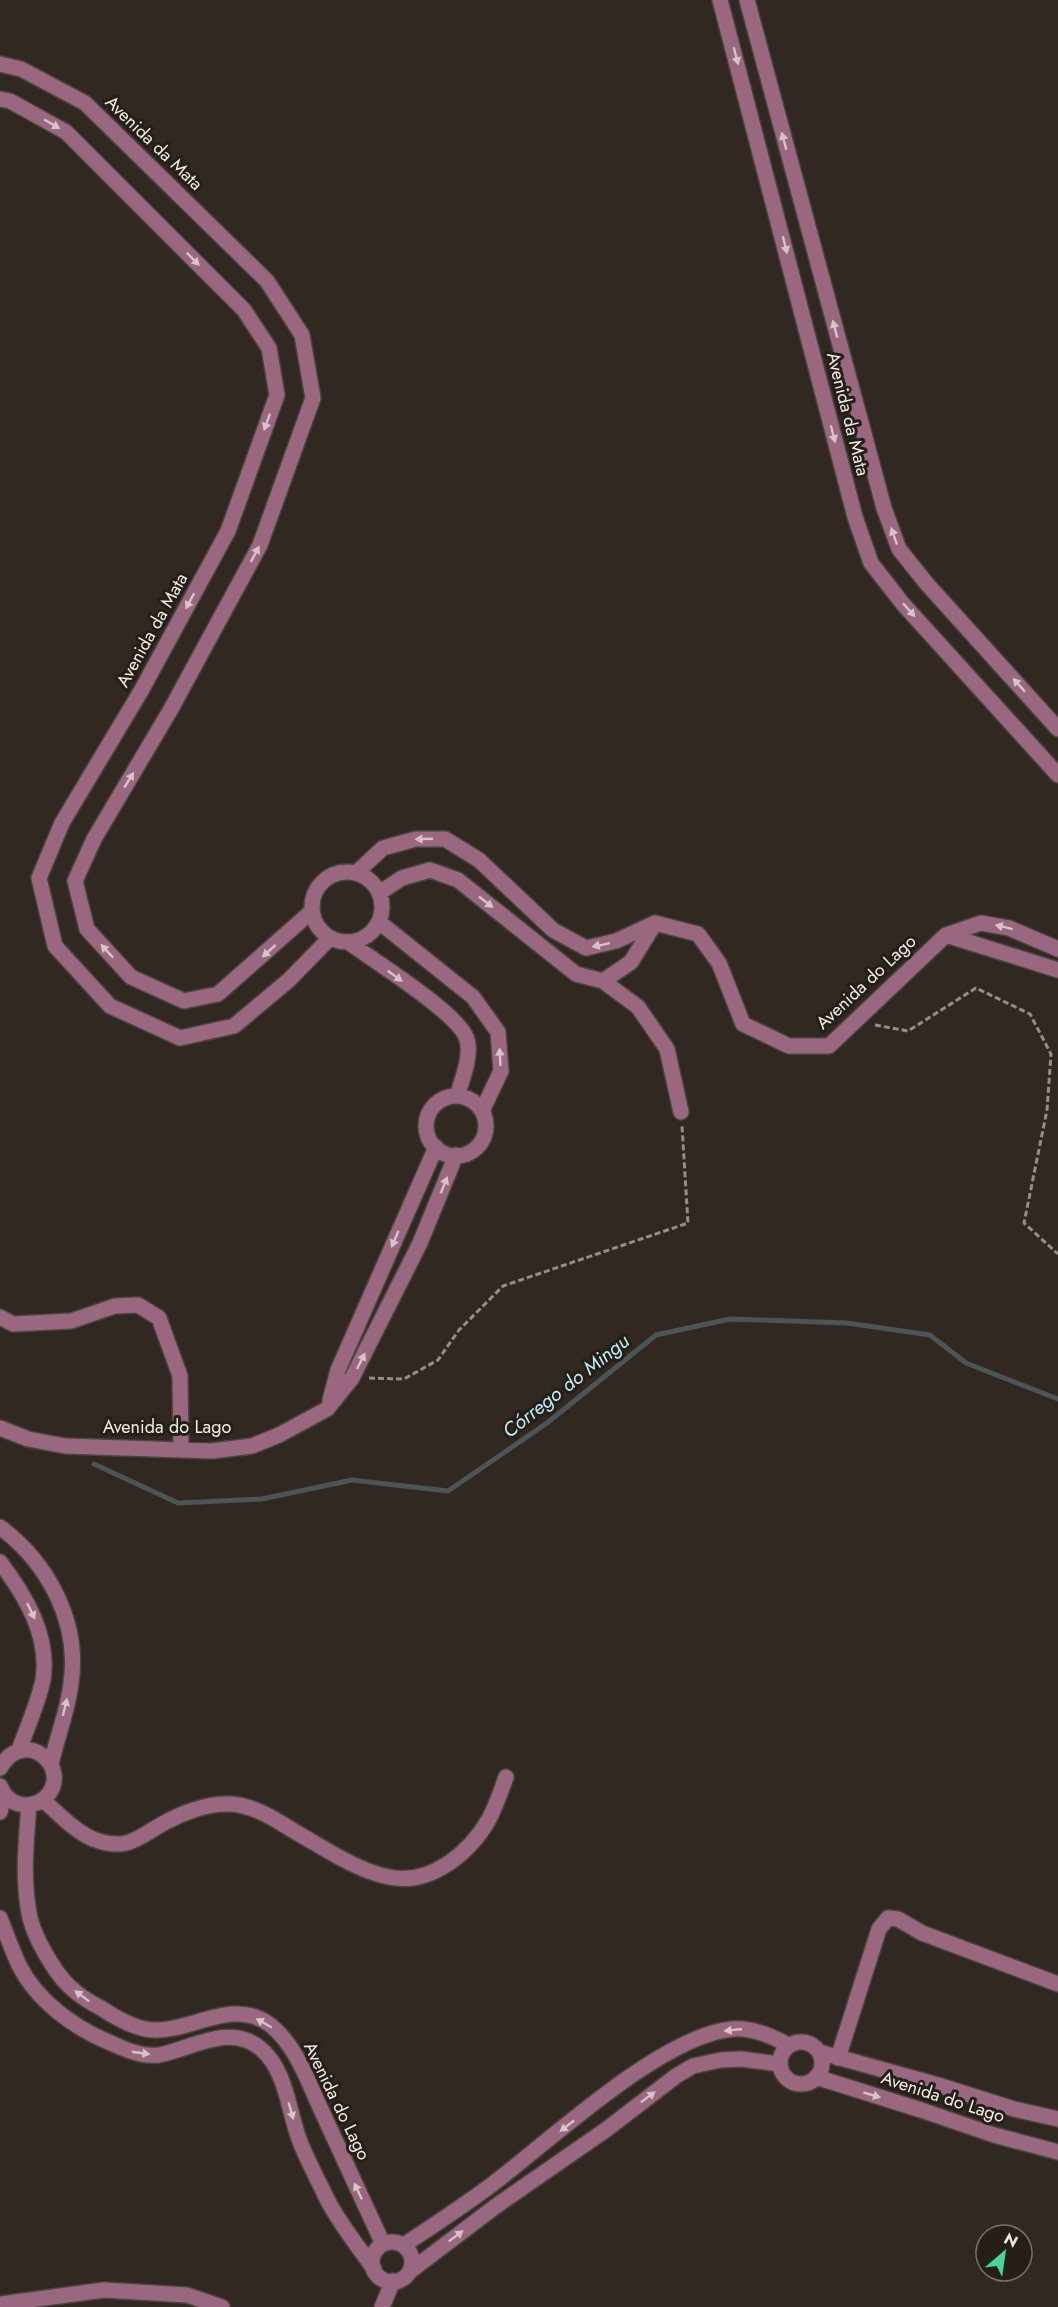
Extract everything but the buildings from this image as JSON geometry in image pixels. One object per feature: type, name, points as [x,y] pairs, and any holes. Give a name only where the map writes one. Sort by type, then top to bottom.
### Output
[{"type":"street","name":"Avenida da Mata","points":[[720,0],[855,517],[871,564],[903,604],[1058,775]]},
{"type":"street","name":"Avenida da Mata","points":[[747,0],[884,508],[898,549],[1058,729]]},
{"type":"street","name":"Avenida da Mata","points":[[0,64],[21,69],[85,103],[267,281],[302,335],[313,398],[260,545],[171,709],[94,839],[75,881],[87,929],[131,977],[184,1001],[218,994],[312,911]]},
{"type":"street","name":"Avenida da Mata","points":[[0,99],[10,101],[66,132],[244,310],[269,348],[277,395],[228,531],[141,691],[62,823],[39,878],[55,946],[110,1006],[180,1038],[234,1026],[289,980],[330,938]]},
{"type":"street","points":[[356,873],[383,848],[416,839],[446,839],[479,860],[553,930],[586,948],[616,941],[655,923]]},
{"type":"street","points":[[379,893],[402,878],[430,870],[458,880],[576,974],[603,981],[638,1007],[667,1049],[681,1112]]},
{"type":"street","points":[[343,872],[356,873],[374,884],[379,893],[382,913],[379,922],[371,933],[360,940],[348,942],[330,938],[315,922],[312,900],[323,881],[332,875],[343,872]]},
{"type":"street","points":[[379,922],[473,997],[498,1032],[501,1071],[482,1111]]},
{"type":"street","points":[[603,981],[631,962],[655,923]]},
{"type":"street","name":"Avenida do Lago","points":[[655,923],[698,934],[719,963],[743,1024],[789,1046],[829,1046],[946,935],[981,923],[1009,928],[1058,949]]},
{"type":"street","points":[[946,935],[1058,970]]},
{"type":"street","points":[[348,942],[451,1016],[467,1038],[467,1065],[457,1096]]},
{"type":"street","points":[[447,1097],[467,1098],[476,1103],[482,1111],[486,1121],[482,1141],[466,1154],[445,1153],[430,1139],[426,1129],[430,1110],[447,1097]]},
{"type":"street","points":[[327,1409],[338,1370],[436,1147]]},
{"type":"street","name":"Avenida do Lago","points":[[0,1428],[27,1439],[65,1446],[212,1451],[252,1446],[279,1435],[327,1409],[352,1378],[420,1243],[456,1155]]},
{"type":"street","points":[[0,1317],[13,1324],[71,1321],[115,1306],[138,1305],[159,1318],[180,1376],[181,1450]]},
{"type":"street","name":"Avenida do Lago","points":[[0,1527],[30,1553],[46,1573],[65,1613],[72,1654],[71,1683],[51,1764],[54,1781],[51,1790],[36,1802],[25,1860],[30,1919],[44,1951],[67,1984],[86,1999],[134,2026],[154,2031],[227,2013],[249,2016],[267,2023],[293,2050],[383,2244]]},
{"type":"street","points":[[0,1562],[18,1586],[38,1624],[44,1654],[43,1680],[19,1750]]},
{"type":"street","points":[[0,1768],[11,1754],[19,1750],[37,1752],[45,1756],[51,1764]]},
{"type":"street","points":[[2,1790],[12,1801],[36,1802],[91,1838],[113,1844],[142,1838],[164,1823],[197,1809],[228,1804],[256,1809],[328,1851],[376,1874],[408,1879],[434,1872],[459,1856],[479,1835],[490,1817],[506,1777]]},
{"type":"street","points":[[0,1812],[2,1790]]},
{"type":"street","points":[[0,1918],[20,1966],[50,2006],[94,2036],[131,2052],[144,2054],[158,2055],[221,2038],[249,2041],[261,2049],[275,2067],[282,2082],[299,2139],[328,2200],[374,2269],[384,2280],[393,2281],[405,2277],[496,2206],[693,2066],[721,2060],[741,2059],[780,2064],[783,2050],[788,2046]]},
{"type":"street","points":[[838,2058],[879,1929],[888,1918],[898,1919],[921,1932],[1058,1984]]},
{"type":"street","name":"Avenida do Lago","points":[[404,2246],[492,2185],[610,2093],[681,2046],[731,2029],[744,2029],[771,2036],[788,2046],[801,2042],[814,2046],[819,2052],[838,2058],[938,2085],[1014,2109],[1058,2119]]},
{"type":"street","points":[[816,2078],[822,2065],[819,2052]]},
{"type":"street","name":"Avenida do Lago","points":[[780,2064],[781,2070],[790,2081],[803,2084],[816,2078],[994,2135],[1058,2152]]},
{"type":"street","points":[[374,2269],[373,2255],[383,2244],[397,2242],[404,2246],[412,2258],[410,2272]]},
{"type":"street","points":[[382,2307],[393,2281]]},
{"type":"street","points":[[0,2304],[104,2290],[187,2295],[222,2307]]},
{"type":"path","points":[[855,1022],[908,1031],[976,988],[1030,1014],[1051,1054],[1047,1110],[1024,1222],[1058,1254]]},
{"type":"path","points":[[352,1378],[404,1378],[438,1360],[459,1330],[504,1286],[688,1223],[681,1112]]},
{"type":"waterway","name":"Córrego do Mingu","points":[[94,1464],[178,1503],[262,1499],[352,1480],[448,1491],[547,1423],[656,1335],[730,1319],[847,1323],[930,1335],[966,1363],[1058,1399]]}]
